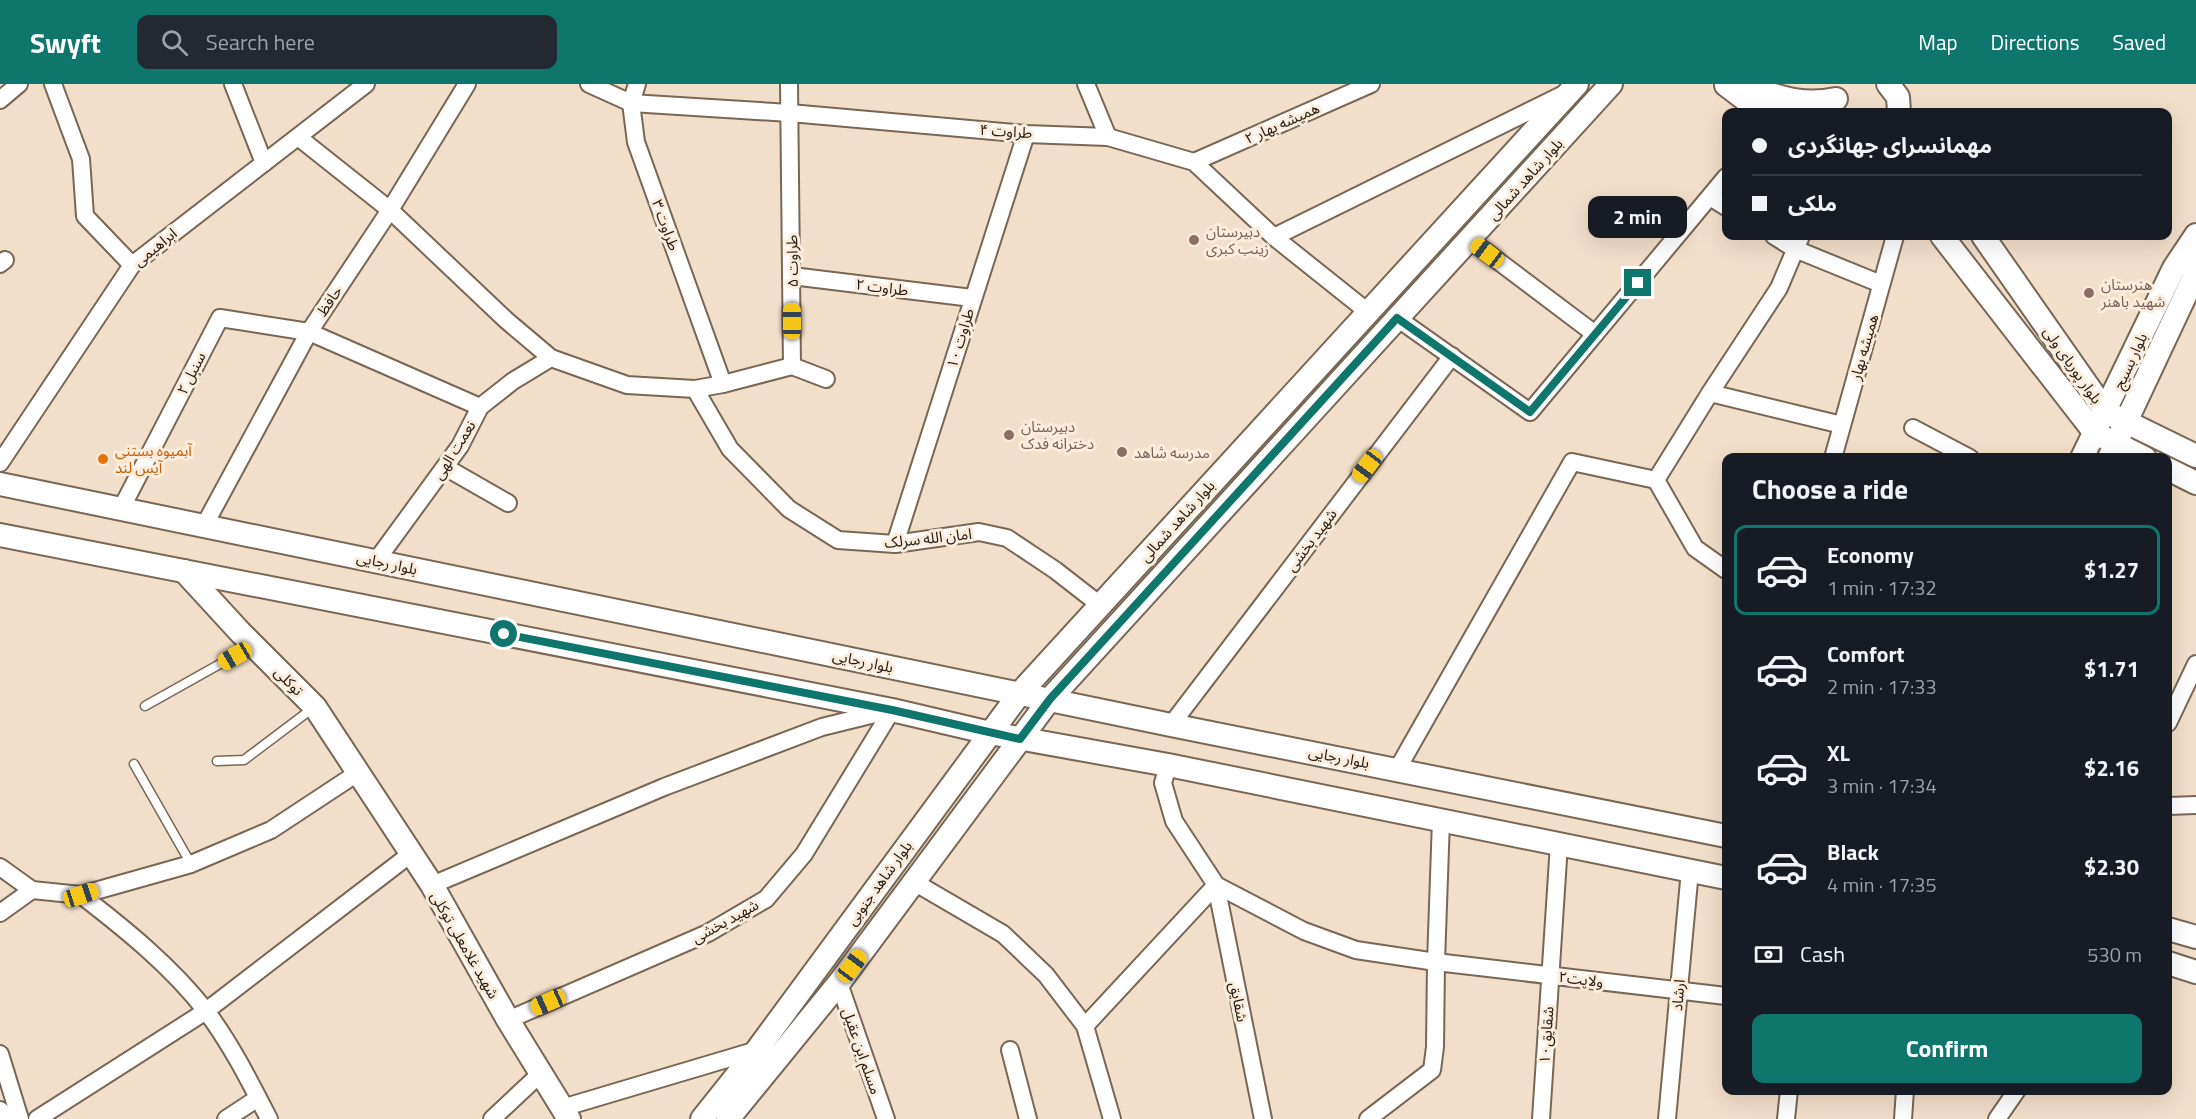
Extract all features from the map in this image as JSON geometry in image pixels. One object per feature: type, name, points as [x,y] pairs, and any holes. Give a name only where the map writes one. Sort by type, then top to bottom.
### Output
[{"type":"main road","name":"بلوار شاهد شمالی","points":[[1020,739],[1050,699],[1611,84]]},
{"type":"main road","points":[[1725,84],[1760,108]]},
{"type":"main road","points":[[1740,84],[1791,100],[1816,103],[1840,94]]},
{"type":"main road","points":[[1888,84],[1898,97],[1899,108]]},
{"type":"main road","name":"بلوار شاهد شمالی","points":[[1020,693],[1573,87]]},
{"type":"main road","name":"بلوار بسیج","points":[[2085,453],[2174,268],[2196,235]]},
{"type":"main road","name":"بلوار پوریای ولی","points":[[1945,240],[2095,433],[2112,450]]},
{"type":"main road","name":"بلوار پوریای ولی","points":[[1986,240],[2106,412],[2196,456]]},
{"type":"main road","name":"بلوار بسیج","points":[[2112,450],[2194,277],[2196,242]]},
{"type":"main road","points":[[2172,471],[2196,483]]},
{"type":"main road","name":"بلوار رجایی","points":[[0,484],[1722,835]]},
{"type":"main road","points":[[0,535],[892,710],[990,733],[1168,765],[1722,877]]},
{"type":"main road","name":"توکلی","points":[[184,571],[315,707],[360,772]]},
{"type":"main road","name":"بلوار شاهد جنوبی","points":[[702,1119],[757,1050],[1020,693]]},
{"type":"main road","name":"بلوار شاهد جنوبی","points":[[728,1119],[839,983],[1020,739]]},
{"type":"main road","name":"شهید غلامعلی توکلی","points":[[360,772],[432,885],[508,1020],[565,1114]]},
{"type":"main road","points":[[2172,930],[2196,937]]},
{"type":"main road","points":[[2172,964],[2196,972]]},
{"type":"street","points":[[0,100],[19,84]]},
{"type":"street","points":[[53,84],[81,159],[85,216],[132,265]]},
{"type":"street","points":[[232,84],[264,163]]},
{"type":"street","name":"ابراهیمی","points":[[0,463],[132,265],[366,84]]},
{"type":"street","name":"حافظ","points":[[204,526],[309,332],[390,210],[467,84]]},
{"type":"street","name":"طراوت ۴","points":[[589,84],[631,103],[790,113],[1026,134],[1108,137],[1194,162],[1274,237],[1368,312]]},
{"type":"street","points":[[631,103],[637,84]]},
{"type":"street","name":"طراوت ۵","points":[[789,84],[792,366]]},
{"type":"street","points":[[1086,84],[1108,137]]},
{"type":"street","name":"همیشه بهار ۲","points":[[1194,162],[1371,84]]},
{"type":"street","points":[[1274,237],[1573,87]]},
{"type":"street","name":"طراوت ۳","points":[[631,103],[636,142],[723,384]]},
{"type":"street","name":"طراوت ۱۰","points":[[895,544],[1026,134]]},
{"type":"street","points":[[298,137],[390,210],[506,320],[551,358],[627,385],[695,388],[723,384],[792,366],[826,379]]},
{"type":"street","points":[[1397,318],[1530,412],[1722,182]]},
{"type":"street","points":[[1710,197],[1722,204]]},
{"type":"street","points":[[1469,239],[1595,334]]},
{"type":"street","name":"همیشه بهار","points":[[1834,453],[1894,240]]},
{"type":"street","points":[[1656,480],[1779,288],[1798,242],[1881,284]]},
{"type":"street","name":"طراوت ۲","points":[[792,276],[972,298]]},
{"type":"street","name":"سنبل ۲","points":[[121,509],[220,318],[309,332]]},
{"type":"street","points":[[309,332],[480,407]]},
{"type":"street","name":"شهید بخشی","points":[[1171,724],[1452,356]]},
{"type":"street","name":"نعمت الهی","points":[[376,561],[445,467],[480,407],[513,381],[551,358]]},
{"type":"street","name":"امان الله سرلک","points":[[695,388],[730,449],[789,509],[838,540],[895,544],[979,532],[1007,538],[1056,570],[1100,605]]},
{"type":"street","points":[[1710,393],[1842,425]]},
{"type":"street","points":[[1913,428],[1960,453]]},
{"type":"street","points":[[1398,768],[1572,462],[1656,480],[1695,548],[1722,567]]},
{"type":"street","points":[[445,467],[508,503]]},
{"type":"street","points":[[2172,715],[2196,664]]},
{"type":"street","points":[[432,885],[664,787],[822,727],[892,710]]},
{"type":"street","name":"شهید بخشی","points":[[508,1020],[708,933],[766,898],[804,854],[892,710]]},
{"type":"street","points":[[1085,1026],[1216,885],[1174,821],[1163,783],[1168,765]]},
{"type":"street","points":[[0,867],[32,890],[81,895],[191,864],[271,830],[360,772]]},
{"type":"street","points":[[2172,806],[2196,805]]},
{"type":"street","points":[[1368,1119],[1432,1070],[1435,1047],[1441,820]]},
{"type":"street","name":"شقایق۱۰","points":[[1540,1119],[1559,844]]},
{"type":"street","points":[[37,1119],[206,1011],[412,853]]},
{"type":"street","name":"ارشاد","points":[[1666,1119],[1690,870]]},
{"type":"street","points":[[914,882],[1003,934],[1046,975],[1085,1026],[1112,1119]]},
{"type":"street","name":"ولایت۲","points":[[1216,885],[1304,931],[1356,950],[1436,962],[1722,995]]},
{"type":"street","name":"شقایق","points":[[1216,885],[1263,1119]]},
{"type":"street","points":[[0,913],[32,890]]},
{"type":"street","points":[[81,895],[121,926],[164,965],[206,1011],[239,1063],[269,1119]]},
{"type":"street","name":"مسلم ابن عقیل","points":[[839,983],[886,1119]]},
{"type":"street","points":[[565,1114],[757,1050]]},
{"type":"street","points":[[1010,1050],[1028,1119]]},
{"type":"street","points":[[0,1053],[20,1119]]},
{"type":"street","points":[[492,1119],[540,1074]]},
{"type":"street","points":[[1786,1119],[1788,1095]]},
{"type":"street","points":[[1903,1119],[1905,1095]]},
{"type":"street","points":[[1997,1119],[2014,1095]]},
{"type":"street","points":[[226,1119],[258,1098]]},
{"type":"street","points":[[0,1110],[11,1119]]},
{"type":"lane","points":[[145,706],[253,645]]},
{"type":"lane","points":[[218,761],[244,760],[315,707]]},
{"type":"lane","points":[[134,764],[191,864]]},
{"type":"place","name":"دبیرستان زینب کبری","points":[[1194,240]]},
{"type":"place","name":"هنرستان شهید باهنر","points":[[2089,293]]},
{"type":"place","name":"دبیرستان دخترانه فدک","points":[[1009,435]]},
{"type":"place","name":"مدرسه شاهد","points":[[1122,452]]},
{"type":"place","name":"آبمیوه بستنی آیس لند","points":[[103,459]]},
{"type":"route","points":[[504,634],[892,710],[1020,739],[1050,699],[1397,318],[1530,412],[1638,283]]}]
